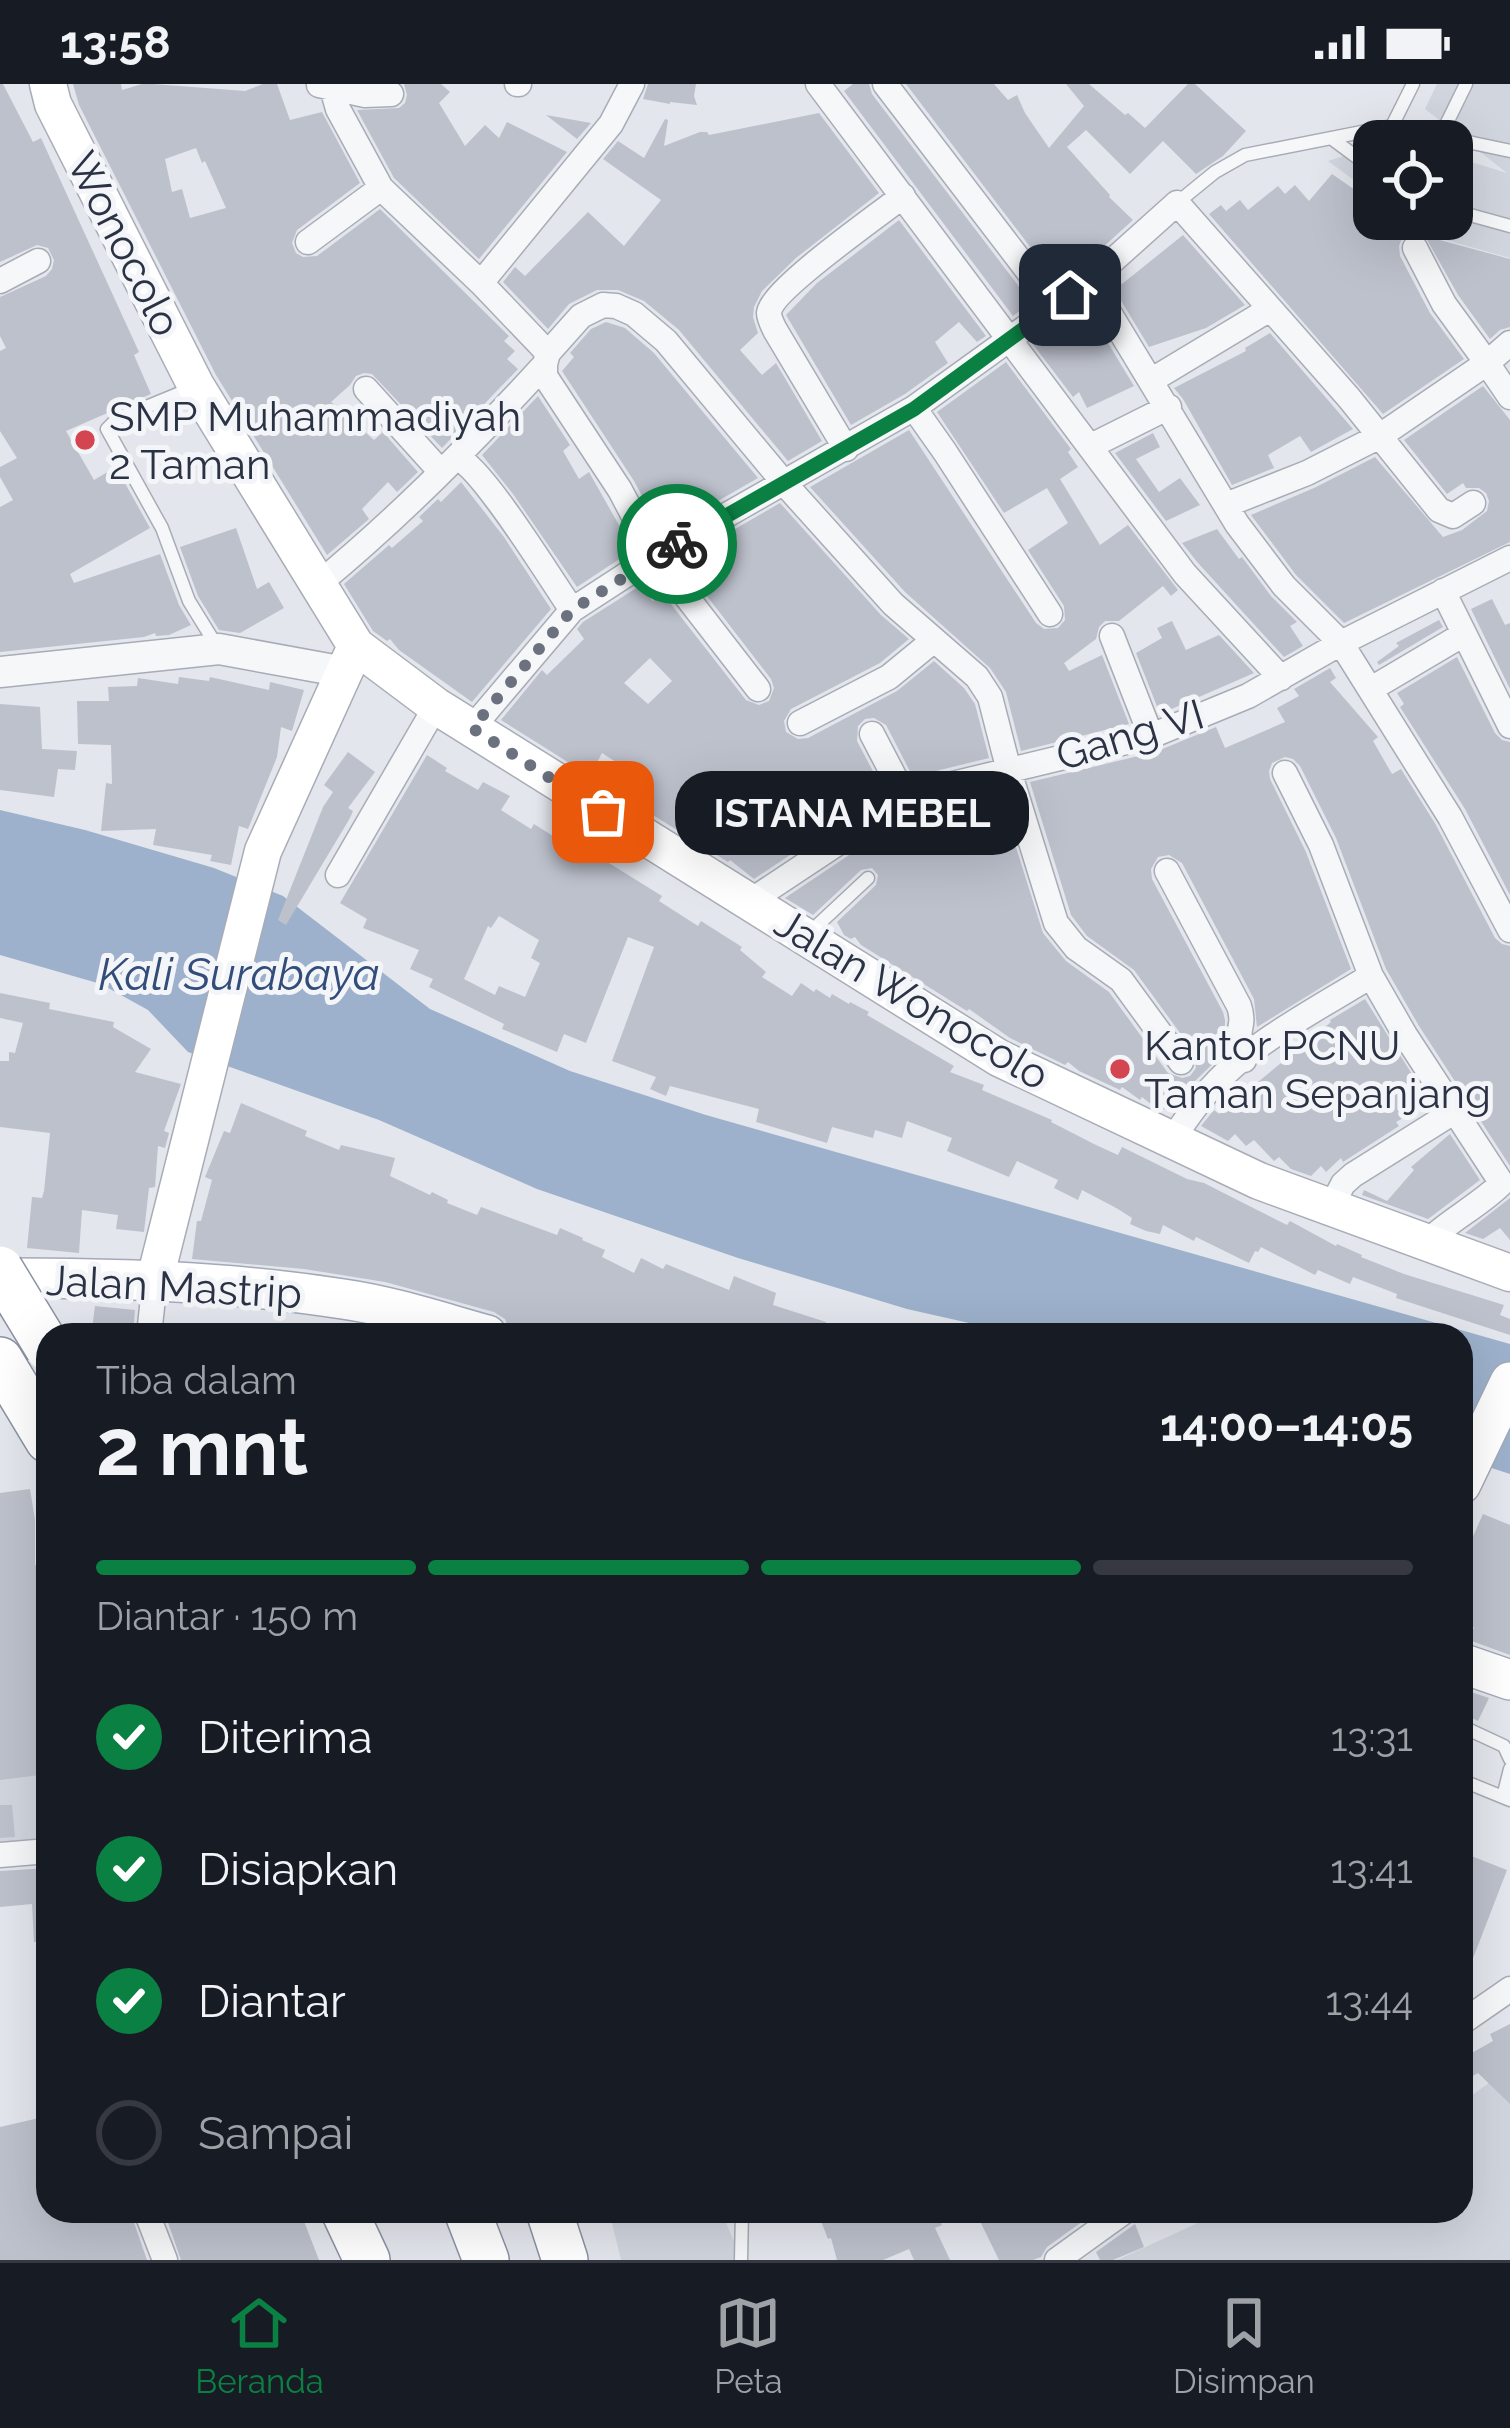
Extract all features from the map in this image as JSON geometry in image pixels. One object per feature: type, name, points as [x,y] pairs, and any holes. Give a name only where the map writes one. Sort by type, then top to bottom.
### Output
[{"type":"highway","points":[[0,1274],[36,1330]]},
{"type":"highway","points":[[0,1360],[36,1420]]},
{"type":"highway","points":[[350,2223],[367,2260]]},
{"type":"highway","points":[[439,2223],[454,2260]]},
{"type":"highway","points":[[472,2223],[486,2260]]},
{"type":"highway","points":[[553,2223],[566,2260]]},
{"type":"main road","name":"Wonocolo","points":[[48,84],[53,104],[196,386],[317,585],[351,659]]},
{"type":"main road","name":"Jalan Wonocolo","points":[[351,659],[472,728],[999,1058],[1259,1181],[1510,1273]]},
{"type":"main road","points":[[155,1279],[263,851],[351,659]]},
{"type":"main road","name":"Jalan Mastrip","points":[[0,1274],[155,1279],[292,1292],[397,1323]]},
{"type":"main road","points":[[1473,1459],[1510,1382]]},
{"type":"main road","points":[[1473,1667],[1510,1680]]},
{"type":"street","points":[[481,283],[614,119],[632,84]]},
{"type":"street","points":[[818,84],[1185,574],[1280,678]]},
{"type":"street","points":[[885,84],[1051,308]]},
{"type":"street","points":[[324,86],[365,95],[392,94]]},
{"type":"street","points":[[324,86],[381,188],[481,283],[546,358],[545,376],[620,490],[655,556],[758,689]]},
{"type":"street","points":[[308,242],[381,188]]},
{"type":"street","points":[[846,449],[775,330],[770,307],[786,288],[903,196]]},
{"type":"street","points":[[472,728],[572,610],[655,556],[914,409],[1090,280],[1177,203],[1349,398],[1439,510],[1453,516],[1474,503]]},
{"type":"street","points":[[1415,248],[1444,304],[1510,397]]},
{"type":"street","points":[[0,281],[38,261]]},
{"type":"street","points":[[1090,280],[1226,505],[1285,586],[1342,643],[1450,817],[1510,930]]},
{"type":"street","points":[[317,585],[450,465],[581,316],[604,305],[634,314],[666,340],[785,484],[893,604],[985,686],[1056,923],[1076,948],[1120,980],[1180,1062]]},
{"type":"street","points":[[1152,380],[1270,309]]},
{"type":"street","points":[[1226,505],[1307,473],[1380,436],[1510,343]]},
{"type":"street","points":[[366,389],[450,465]]},
{"type":"street","points":[[1090,446],[1169,407]]},
{"type":"street","points":[[914,409],[1050,614]]},
{"type":"street","points":[[450,465],[466,461],[572,610]]},
{"type":"street","name":"Gang VI","points":[[749,902],[866,825],[940,787],[1150,736],[1248,696],[1510,558]]},
{"type":"street","points":[[1443,591],[1510,726]]},
{"type":"street","points":[[1371,689],[1464,634]]},
{"type":"street","points":[[1112,636],[1150,736]]},
{"type":"street","points":[[800,723],[890,677],[934,640]]},
{"type":"street","points":[[0,672],[219,649],[351,659]]},
{"type":"street","points":[[338,875],[436,706]]},
{"type":"street","points":[[872,734],[908,803]]},
{"type":"street","points":[[1285,772],[1322,845],[1371,976],[1499,1179],[1500,1185],[1426,1244]]},
{"type":"street","points":[[1167,871],[1239,1006],[1243,1019],[1237,1036],[1244,1060]]},
{"type":"street","points":[[1172,1140],[1210,1088],[1280,1032],[1371,976]]},
{"type":"street","points":[[1330,1209],[1353,1175],[1455,1111]]},
{"type":"street","points":[[150,1323],[155,1279]]},
{"type":"street","points":[[0,1855],[36,1852]]},
{"type":"street","points":[[1473,2015],[1510,1989]]},
{"type":"street","points":[[151,2223],[165,2260]]},
{"type":"street","points":[[1057,2260],[1108,2223]]},
{"type":"lane","points":[[1395,120],[1413,84]]},
{"type":"lane","points":[[1449,120],[1466,84]]},
{"type":"lane","points":[[1177,203],[1236,158],[1353,134]]},
{"type":"lane","points":[[1330,138],[1353,155]]},
{"type":"lane","points":[[1473,142],[1510,151]]},
{"type":"lane","points":[[1473,216],[1510,226]]},
{"type":"lane","points":[[196,386],[117,419],[107,428],[162,528],[189,601],[219,649]]},
{"type":"lane","points":[[805,937],[868,878]]},
{"type":"lane","points":[[1473,1732],[1504,1746],[1510,1759]]},
{"type":"lane","points":[[1473,1785],[1507,1798],[1510,1769]]},
{"type":"lane","points":[[741,2260],[742,2223]]},
{"type":"shaded area","points":[[1437,84],[1510,84],[1510,258],[1446,240],[1473,240],[1473,162],[1507,173],[1473,146],[1473,120],[1439,120],[1425,109]]},
{"type":"shaded area","points":[[1353,153],[1353,179],[1328,161]]},
{"type":"shaded area","points":[[36,1730],[36,1862],[0,1864],[0,1735]]},
{"type":"shaded area","points":[[1510,2068],[1510,2260],[1117,2260],[1198,2223],[1473,2223],[1473,2094]]},
{"type":"shaded area","points":[[612,2223],[726,2223],[742,2260],[621,2260]]},
{"type":"water","name":"Kali Surabaya","points":[[0,810],[214,868],[283,896],[430,1009],[570,1071],[706,1115],[1436,1323],[969,1323],[907,1309],[738,1258],[537,1189],[379,1120],[188,1052],[148,1010],[101,984],[0,955]]},
{"type":"water","name":"Kali Surabaya","points":[[1473,1333],[1510,1344],[1510,1474],[1473,1462]]},
{"type":"building","points":[[0,84],[33,142],[41,138],[139,352],[134,355],[151,394],[66,431],[94,480],[116,467],[150,528],[70,574],[74,583],[160,554],[191,625],[169,635],[0,652],[0,507],[13,500],[0,477],[0,467],[17,458],[0,431],[0,351],[6,348],[0,336],[0,297],[46,276],[54,260],[48,248],[37,245],[0,262]]},
{"type":"building","points":[[73,84],[121,84],[122,90],[153,84],[245,91],[277,84],[290,120],[322,112],[360,183],[297,230],[292,243],[296,253],[317,256],[380,209],[509,336],[504,341],[515,351],[507,359],[518,369],[442,448],[372,374],[356,376],[331,402],[374,440],[383,432],[418,472],[397,492],[388,482],[362,509],[369,519],[327,555],[216,375],[79,105]],"holes":[[[196,148],[202,163],[205,161],[226,208],[190,218],[182,189],[172,192],[165,159]]]},
{"type":"building","points":[[404,84],[441,84],[450,92],[439,103],[465,146],[485,125],[499,138],[507,122],[567,152],[479,259],[394,178],[357,110],[399,108],[407,95]]},
{"type":"building","points":[[648,84],[696,84],[697,105],[643,99]]},
{"type":"building","points":[[853,84],[869,84],[1017,284],[1029,304],[1013,316],[844,91]]},
{"type":"building","points":[[906,84],[994,84],[1008,100],[1017,95],[1049,148],[1084,106],[1066,84],[1089,84],[1145,128],[1188,84],[1195,84],[1246,131],[1223,156],[1196,174],[1163,141],[1130,174],[1086,130],[1067,147],[1133,220],[1056,285]]},
{"type":"building","points":[[819,113],[879,193],[796,258],[762,291],[754,307],[758,333],[740,350],[762,375],[776,363],[822,441],[788,461],[679,330],[644,301],[618,290],[597,290],[569,304],[548,329],[503,282],[515,267],[525,276],[588,212],[624,246],[661,200],[603,159],[618,141],[644,158],[665,119],[664,146],[700,132],[709,135]]},
{"type":"building","points":[[546,115],[591,123],[577,139]]},
{"type":"building","points":[[1332,174],[1353,188],[1353,240],[1401,240],[1400,256],[1430,313],[1464,359],[1383,414],[1209,214],[1221,205],[1226,211],[1240,200],[1248,210],[1278,186],[1285,194],[1295,185],[1309,201]]},
{"type":"building","points":[[899,220],[986,336],[977,342],[959,322],[935,342],[948,363],[851,425],[786,315],[817,283]]},
{"type":"building","points":[[1183,235],[1245,305],[1206,328],[1149,347],[1111,284],[1117,279],[1122,284]]},
{"type":"building","points":[[1427,240],[1510,259],[1510,327],[1490,339]]},
{"type":"building","points":[[1085,305],[1134,386],[1087,408],[1079,392],[1073,397],[1032,343]]},
{"type":"building","points":[[606,322],[625,328],[654,353],[758,478],[662,533],[562,371],[574,357],[570,353],[591,329]]},
{"type":"building","points":[[1270,333],[1353,429],[1311,452],[1300,436],[1268,455],[1274,468],[1232,485],[1174,388],[1246,351]]},
{"type":"building","points":[[1006,362],[1071,449],[1068,452],[1078,467],[1060,479],[1100,545],[1128,525],[1178,590],[1171,596],[1163,586],[1119,621],[1105,621],[1096,639],[1064,663],[1069,671],[1102,655],[1129,724],[1021,751],[1006,692],[990,668],[905,592],[810,487],[909,430],[1036,623],[1044,629],[1058,628],[1065,620],[1064,606],[1028,550],[1068,523],[1047,488],[1004,513],[937,412]]},
{"type":"building","points":[[1483,386],[1510,420],[1510,542],[1344,623],[1296,575],[1251,515],[1375,457],[1443,537],[1462,530],[1487,511],[1486,493],[1463,483],[1447,494],[1404,440]]},
{"type":"building","points":[[538,396],[570,445],[563,451],[579,479],[589,472],[633,550],[577,587],[482,455]]},
{"type":"building","points":[[1153,433],[1160,447],[1136,459],[1159,492],[1180,478],[1200,505],[1166,521],[1115,453]]},
{"type":"building","points":[[461,482],[551,609],[472,702],[373,631],[344,584],[423,521],[419,517]]},
{"type":"building","points":[[780,503],[881,615],[909,639],[880,663],[791,709],[784,721],[786,732],[808,738],[897,691],[934,661],[975,704],[989,758],[915,781],[886,725],[865,719],[858,726],[857,741],[886,796],[754,879],[629,800],[642,779],[602,753],[590,776],[501,720],[542,670],[547,675],[584,639],[577,629],[583,622],[638,587],[653,601],[663,594],[746,700],[759,705],[769,701],[774,688],[771,679],[680,561]],"holes":[[[650,658],[672,681],[648,704],[624,683]]]},
{"type":"building","points":[[236,528],[257,589],[269,582],[284,608],[240,633],[219,630],[198,596],[180,547]]},
{"type":"building","points":[[1217,529],[1297,622],[1290,626],[1303,646],[1284,657],[1182,543]]},
{"type":"building","points":[[1492,599],[1505,625],[1510,623],[1510,689],[1471,609]]},
{"type":"building","points":[[1439,620],[1443,627],[1379,665],[1399,646],[1396,643]]},
{"type":"building","points":[[1172,621],[1186,650],[1219,635],[1254,673],[1160,714],[1136,653],[1162,638],[1157,628]]},
{"type":"building","points":[[1457,657],[1495,733],[1510,742],[1510,895],[1465,809],[1400,707],[1404,704],[1397,693]]},
{"type":"building","points":[[1330,668],[1336,678],[1330,682],[1378,737],[1373,741],[1392,774],[1401,769],[1436,825],[1495,938],[1510,946],[1510,1166],[1386,969],[1336,838],[1293,759],[1272,763],[1270,779],[1306,852],[1351,969],[1257,1027],[1254,999],[1182,863],[1169,855],[1158,857],[1152,879],[1225,1020],[1224,1053],[1171,1112],[1010,1038],[855,937],[844,935],[837,922],[876,885],[878,875],[872,868],[861,870],[813,915],[785,898],[873,839],[946,803],[998,790],[1043,933],[1066,961],[1109,992],[1168,1073],[1190,1076],[1196,1068],[1194,1052],[1134,970],[1087,936],[1071,915],[1030,782],[1155,752],[1216,727],[1225,748],[1285,722],[1277,708],[1299,696],[1294,689]]},
{"type":"building","points":[[179,677],[209,681],[210,677],[269,690],[270,682],[304,690],[292,731],[281,727],[277,757],[248,829],[239,826],[231,865],[210,861],[212,855],[153,845],[156,829],[101,831],[106,783],[112,784],[111,745],[78,744],[77,701],[109,701],[108,687],[137,686],[138,678],[178,684]]},
{"type":"building","points":[[0,704],[40,707],[42,749],[77,751],[75,770],[58,769],[54,797],[0,790]]},
{"type":"building","points":[[348,752],[375,772],[348,808],[353,811],[350,818],[286,925],[278,920],[333,792],[324,785]]},
{"type":"building","points":[[427,755],[478,790],[483,782],[510,796],[501,810],[531,829],[534,824],[575,842],[662,896],[659,901],[698,926],[701,921],[742,947],[766,972],[762,977],[792,996],[801,983],[830,998],[832,994],[954,1066],[950,1072],[1096,1145],[1118,1155],[1122,1147],[1404,1274],[1504,1305],[1500,1315],[1510,1319],[1510,1335],[1396,1298],[1397,1294],[1353,1277],[1350,1284],[1318,1270],[1315,1275],[1261,1247],[1249,1263],[1163,1225],[1160,1234],[1146,1231],[1082,1190],[1078,1200],[1054,1188],[1058,1180],[1017,1161],[1009,1177],[947,1151],[952,1138],[907,1121],[902,1138],[875,1130],[873,1138],[832,1127],[827,1143],[756,1122],[759,1109],[670,1086],[666,1096],[650,1089],[656,1077],[612,1061],[654,947],[628,937],[586,1043],[564,1034],[557,1052],[502,1029],[504,1024],[429,987],[433,979],[410,969],[419,950],[363,928],[367,919],[340,903]],"holes":[[[499,916],[539,940],[531,958],[540,963],[525,997],[499,986],[495,995],[464,979],[488,926]]]},
{"type":"building","points":[[0,993],[114,1022],[113,1027],[151,1049],[135,1072],[181,1084],[164,1131],[169,1133],[165,1148],[158,1146],[155,1187],[149,1188],[144,1232],[116,1229],[118,1215],[82,1210],[79,1253],[27,1248],[32,1197],[42,1198],[44,1191],[50,1133],[0,1127],[0,1061],[9,1061],[9,1052],[15,1053],[23,1023],[0,1018]]},
{"type":"building","points":[[1365,999],[1430,1103],[1343,1162],[1341,1158],[1326,1172],[1321,1166],[1311,1176],[1291,1169],[1279,1157],[1274,1161],[1254,1140],[1246,1146],[1235,1134],[1228,1141],[1201,1126],[1214,1110],[1219,1114],[1330,1020]]},
{"type":"building","points":[[241,1103],[339,1150],[341,1145],[395,1158],[390,1176],[477,1215],[481,1207],[557,1235],[560,1228],[605,1250],[602,1257],[634,1273],[641,1258],[729,1290],[734,1276],[776,1293],[773,1305],[826,1323],[506,1323],[494,1312],[385,1282],[192,1259],[197,1221],[201,1221],[212,1180],[205,1177],[224,1131],[230,1133]]},
{"type":"building","points":[[1450,1134],[1480,1180],[1428,1219],[1362,1195],[1364,1190],[1387,1201],[1414,1170],[1411,1167]]},
{"type":"building","points":[[1510,1198],[1510,1240],[1500,1228],[1483,1239],[1465,1233]]},
{"type":"building","points":[[95,1306],[135,1310],[134,1323],[93,1323]]},
{"type":"building","points":[[30,1489],[35,1520],[36,1776],[0,1780],[0,1493]]},
{"type":"building","points":[[1483,1514],[1510,1525],[1510,1655],[1473,1641],[1473,1536]]},
{"type":"building","points":[[1473,1693],[1489,1698],[1478,1721],[1473,1719]]},
{"type":"building","points":[[0,1805],[12,1805],[15,1837],[0,1838]]},
{"type":"building","points":[[1473,1857],[1507,1870],[1473,1958]]},
{"type":"building","points":[[36,1869],[36,1942],[32,1904],[0,1907],[0,1871]]},
{"type":"building","points":[[1510,2024],[1510,2104],[1478,2073],[1473,2076],[1473,2052],[1493,2041],[1490,2034]]},
{"type":"building","points":[[36,2119],[36,2223],[134,2223],[147,2260],[0,2260],[0,2127]]},
{"type":"building","points":[[168,2223],[305,2223],[319,2260],[181,2260]]},
{"type":"building","points":[[822,2223],[941,2223],[935,2228],[950,2260],[914,2260],[909,2249],[883,2260],[837,2260]]},
{"type":"building","points":[[981,2223],[1080,2223],[1047,2247],[1041,2257],[999,2260]]},
{"type":"building","points":[[1135,2224],[1144,2247],[1113,2260],[1100,2260],[1096,2252]]},
{"type":"way so far","points":[[603,812],[472,728],[572,610],[677,544]]},
{"type":"place","name":"SMP Muhammadiyah 2 Taman","points":[[85,440]]},
{"type":"place","name":"ISTANA MEBEL","points":[[603,812]]},
{"type":"place","name":"Kantor PCNU Taman Sepanjang","points":[[1120,1069]]},
{"type":"route","points":[[677,544],[914,409],[1070,295]]}]
